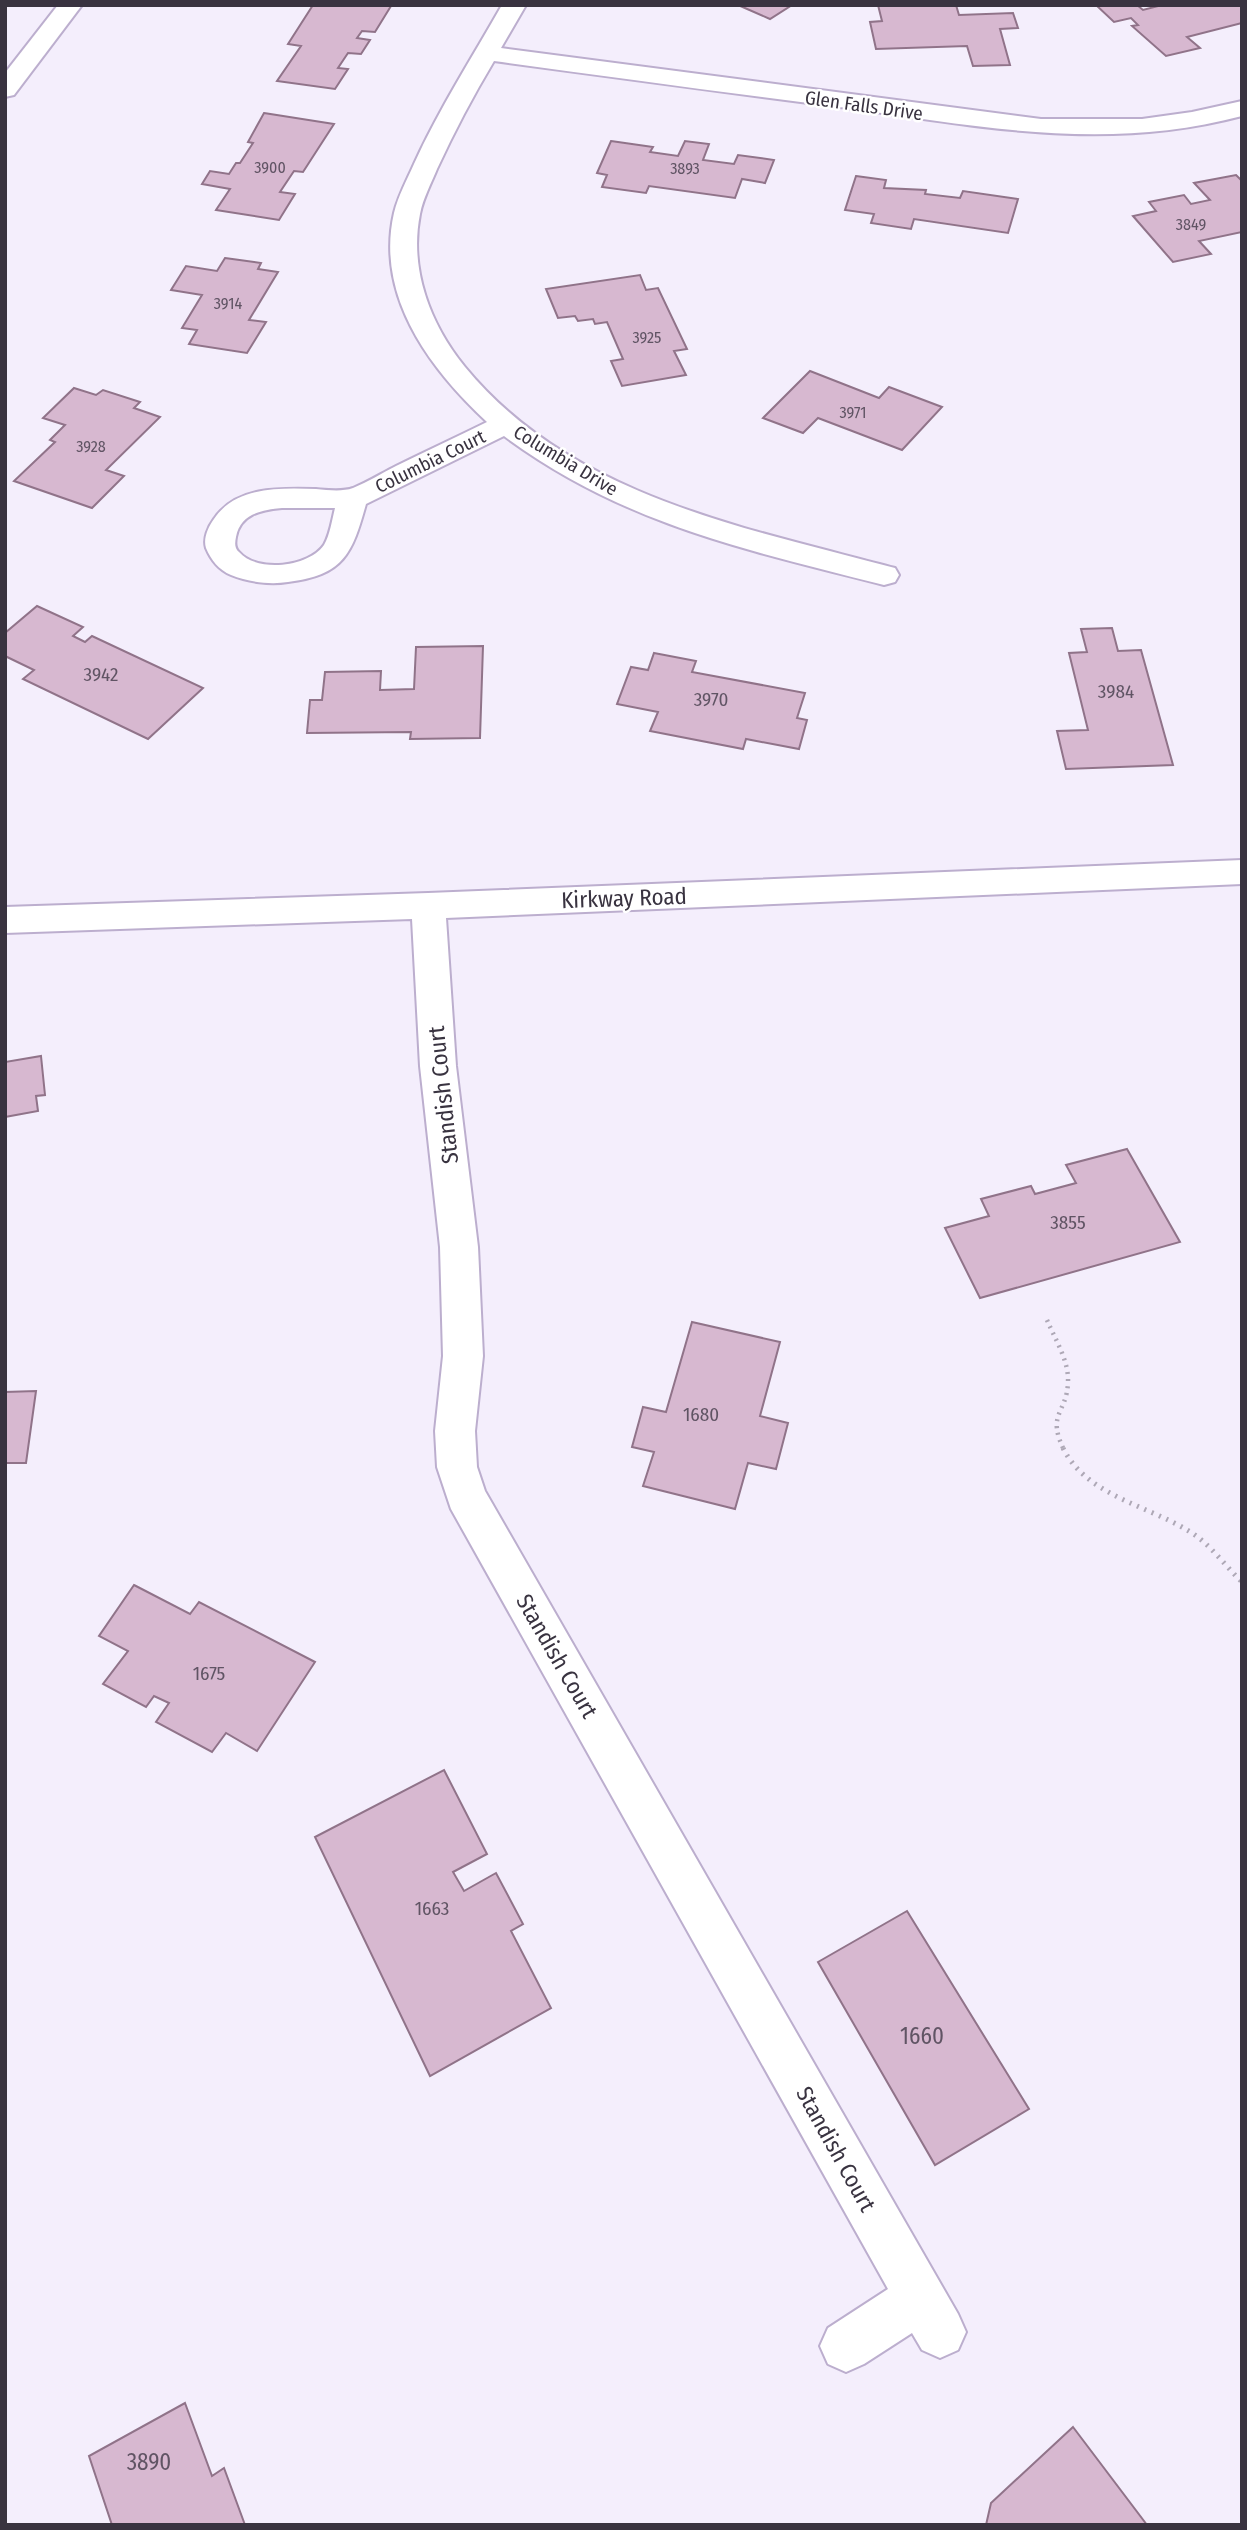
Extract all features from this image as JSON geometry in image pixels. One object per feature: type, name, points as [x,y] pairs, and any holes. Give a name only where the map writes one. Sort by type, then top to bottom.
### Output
[{"type":"street","points":[[5,90],[70,5]]},
{"type":"street","name":"Columbia Drive","points":[[514,5],[437,140],[406,217],[406,277],[419,318],[438,352],[464,386],[506,424],[566,465],[629,499],[694,523],[884,575]]},
{"type":"street","name":"Glen Falls Drive","points":[[487,53],[1041,127],[1082,129],[1173,124],[1242,108]]},
{"type":"street","name":"Columbia Court","points":[[353,498],[506,424]]},
{"type":"street","name":"Kirkway Road","points":[[5,919],[428,906],[1242,872]]},
{"type":"street","name":"Standish Court","points":[[428,906],[438,1066],[459,1247],[463,1356],[455,1431],[457,1467],[466,1496],[930,2315],[846,2346]]},
{"type":"path","points":[[1047,1320],[1067,1372],[1068,1385],[1054,1422],[1057,1436],[1067,1455],[1081,1471],[1126,1503],[1190,1531],[1242,1582]]},
{"type":"building","points":[[313,5],[391,6],[375,32],[362,31],[357,38],[370,40],[361,54],[348,53],[338,68],[348,69],[335,89],[277,81],[301,46],[288,44]]},
{"type":"building","points":[[738,5],[792,5],[770,19]]},
{"type":"building","points":[[878,5],[956,5],[959,15],[1013,13],[1018,28],[1000,29],[1010,65],[973,66],[967,46],[876,49],[870,22],[882,21]]},
{"type":"building","points":[[1096,5],[1137,5],[1143,10],[1162,5],[1242,5],[1242,23],[1187,37],[1200,48],[1166,56],[1132,26],[1138,25],[1131,18],[1114,22]]},
{"type":"building","points":[[264,113],[334,124],[303,172],[294,171],[280,192],[295,194],[279,220],[216,210],[230,189],[202,184],[210,171],[229,174],[236,163],[240,163],[253,143],[248,142]]},
{"type":"building","points":[[611,141],[653,147],[650,152],[678,156],[685,141],[709,144],[703,160],[734,164],[738,155],[774,160],[765,183],[742,179],[735,198],[649,186],[646,193],[602,187],[607,175],[597,173]]},
{"type":"building","points":[[1236,175],[1242,181],[1242,232],[1199,241],[1211,254],[1173,262],[1133,216],[1156,211],[1149,202],[1184,195],[1191,204],[1210,200],[1194,183]]},
{"type":"building","points":[[856,176],[886,180],[884,188],[926,190],[925,194],[960,198],[963,191],[1018,199],[1008,233],[914,219],[911,229],[871,223],[874,214],[845,210]]},
{"type":"building","points":[[225,258],[261,263],[258,269],[278,272],[249,320],[266,322],[247,353],[189,344],[197,330],[182,328],[202,295],[171,290],[186,266],[217,271]]},
{"type":"building","points":[[640,275],[646,290],[658,288],[687,349],[674,351],[686,375],[622,386],[611,361],[623,359],[607,322],[595,324],[593,319],[578,321],[575,316],[558,318],[546,289]]},
{"type":"building","points":[[810,371],[879,398],[889,387],[942,407],[902,450],[818,418],[803,433],[763,418]]},
{"type":"building","points":[[74,388],[96,395],[103,390],[140,402],[134,408],[160,417],[106,470],[124,476],[92,508],[14,481],[55,442],[50,440],[65,425],[43,418]]},
{"type":"building","points":[[37,606],[83,627],[73,636],[85,642],[92,636],[203,688],[148,739],[23,679],[34,670],[5,656],[5,633]]},
{"type":"building","points":[[1112,628],[1118,651],[1141,650],[1173,765],[1066,769],[1057,731],[1088,730],[1069,653],[1087,652],[1081,629]]},
{"type":"building","points":[[483,646],[480,738],[410,739],[411,732],[307,733],[310,700],[322,700],[325,672],[381,671],[380,690],[414,689],[416,647]]},
{"type":"building","points":[[654,653],[696,661],[692,672],[805,693],[797,718],[807,720],[799,749],[746,739],[743,749],[650,731],[658,712],[617,704],[631,667],[648,670]]},
{"type":"building","points":[[41,1056],[45,1095],[36,1096],[38,1111],[5,1117],[5,1062]]},
{"type":"building","points":[[1127,1149],[1180,1242],[980,1298],[945,1228],[989,1216],[981,1199],[1031,1186],[1035,1194],[1076,1183],[1066,1165]]},
{"type":"building","points":[[692,1322],[780,1342],[760,1416],[788,1423],[776,1469],[748,1463],[735,1509],[643,1486],[654,1452],[632,1447],[643,1407],[666,1412]]},
{"type":"building","points":[[36,1391],[26,1463],[5,1463],[5,1392]]},
{"type":"building","points":[[134,1585],[190,1614],[199,1602],[315,1662],[257,1751],[226,1733],[212,1752],[156,1722],[169,1703],[154,1696],[146,1707],[103,1684],[128,1651],[99,1636]]},
{"type":"building","points":[[444,1770],[487,1854],[453,1872],[464,1891],[496,1873],[523,1924],[511,1931],[551,2008],[430,2076],[315,1837]]},
{"type":"building","points":[[907,1911],[1029,2109],[935,2165],[818,1962]]},
{"type":"building","points":[[185,2403],[212,2476],[224,2468],[245,2525],[112,2525],[89,2456]]},
{"type":"building","points":[[1073,2427],[1147,2525],[986,2525],[991,2503]]}]
